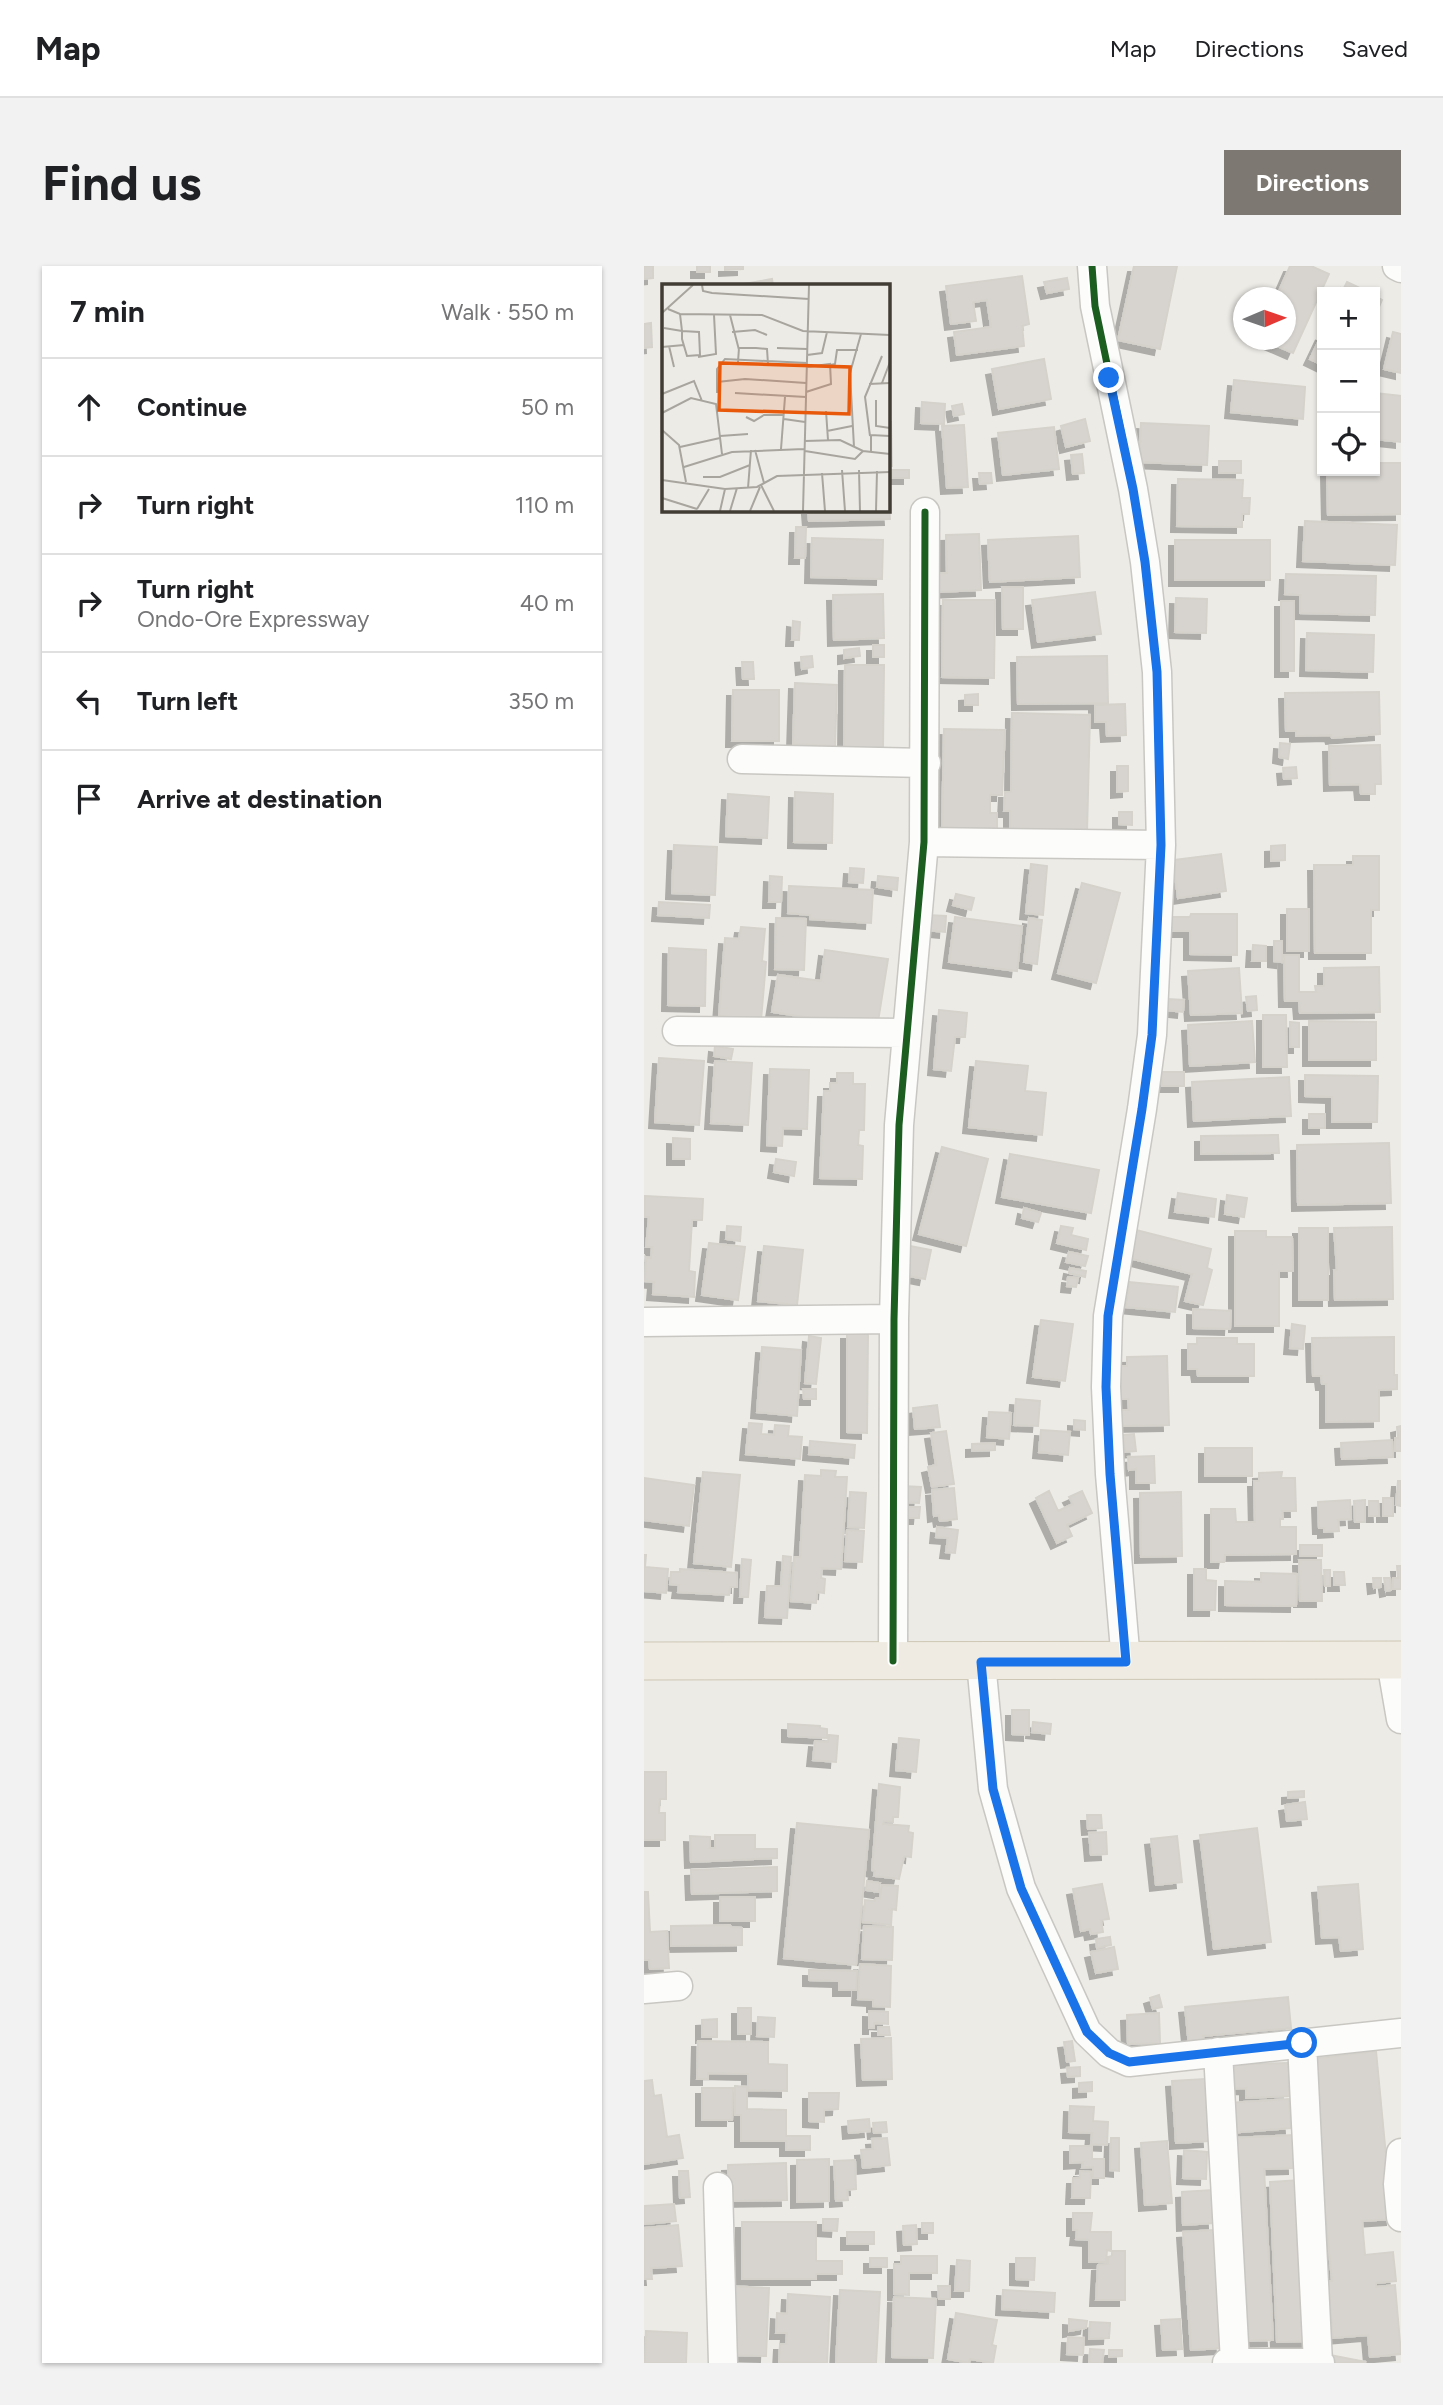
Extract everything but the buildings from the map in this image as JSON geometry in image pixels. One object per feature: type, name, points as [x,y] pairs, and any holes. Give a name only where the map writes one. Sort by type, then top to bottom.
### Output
[{"type":"main road","points":[[644,1661],[1396,1661]]},
{"type":"street","points":[[1092,266],[1097,318],[1133,489],[1145,562],[1157,672],[1161,845],[1152,1035],[1108,1316],[1106,1387],[1110,1474],[1126,1662]]},
{"type":"street","points":[[892,1661],[894,1319],[899,1125],[924,842],[925,512]]},
{"type":"street","points":[[742,759],[926,763]]},
{"type":"street","points":[[924,842],[1161,845]]},
{"type":"street","points":[[677,1031],[906,1033]]},
{"type":"street","points":[[644,1322],[894,1319]]},
{"type":"street","points":[[1396,1661],[1401,1719]]},
{"type":"street","points":[[981,1662],[993,1789],[1021,1888],[1087,2032],[1109,2053],[1129,2062],[1401,2034]]},
{"type":"street","points":[[644,1989],[678,1986]]},
{"type":"street","points":[[1227,2363],[1319,2363],[1302,2043]]},
{"type":"street","points":[[1218,2052],[1235,2362]]},
{"type":"street","points":[[1401,2153],[1398,2183],[1401,2217]]},
{"type":"street","points":[[718,2187],[723,2363]]},
{"type":"cycle path","points":[[1092,266],[1095,306],[1133,489],[1145,562],[1157,672],[1161,845],[1152,1035],[1108,1316],[1106,1387],[1110,1474],[1126,1662]]},
{"type":"cycle path","points":[[893,1661],[894,1319],[899,1125],[924,842],[925,512]]},
{"type":"route","points":[[1109,378],[1133,489],[1145,562],[1157,672],[1161,845],[1152,1035],[1108,1316],[1106,1387],[1110,1474],[1126,1662],[981,1662],[993,1789],[1021,1888],[1087,2032],[1109,2053],[1129,2062],[1302,2043]]}]
